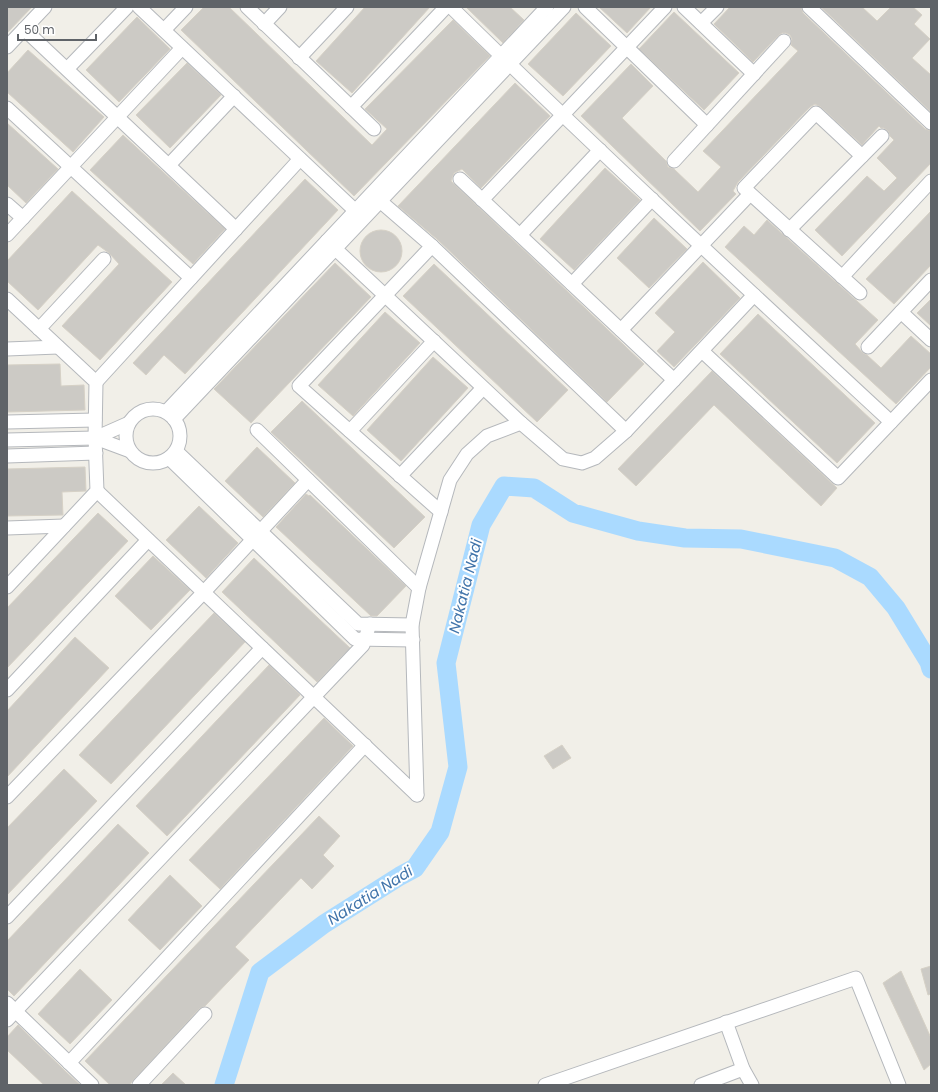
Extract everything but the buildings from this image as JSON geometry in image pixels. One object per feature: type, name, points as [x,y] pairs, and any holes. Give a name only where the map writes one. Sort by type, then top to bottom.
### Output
[{"type":"street","points":[[7,47],[45,7]]},
{"type":"street","points":[[68,69],[127,7]]},
{"type":"street","points":[[139,7],[360,214]]},
{"type":"street","points":[[164,30],[186,7]]},
{"type":"street","points":[[247,7],[374,129]]},
{"type":"street","points":[[264,24],[280,7]]},
{"type":"street","points":[[300,58],[347,7]]},
{"type":"street","points":[[351,107],[446,7]]},
{"type":"street","points":[[451,7],[701,246],[891,422]]},
{"type":"street","points":[[360,214],[380,201],[505,60],[547,7]]},
{"type":"street","points":[[170,415],[505,60],[564,7]]},
{"type":"street","points":[[584,7],[707,125]]},
{"type":"street","points":[[482,200],[665,7]]},
{"type":"street","points":[[684,7],[754,74]]},
{"type":"street","points":[[701,23],[717,7]]},
{"type":"street","points":[[809,7],[931,123]]},
{"type":"street","points":[[24,29],[236,229]]},
{"type":"street","points":[[674,161],[784,41]]},
{"type":"street","points":[[7,235],[182,48]]},
{"type":"street","points":[[169,165],[234,96]]},
{"type":"street","points":[[7,108],[191,278]]},
{"type":"street","points":[[860,293],[744,188],[816,113],[862,156]]},
{"type":"street","points":[[789,230],[882,136]]},
{"type":"street","points":[[520,235],[600,150]]},
{"type":"street","points":[[300,159],[96,382],[95,438],[97,491],[417,795],[412,625],[419,588],[450,480],[467,454],[487,436],[520,423]]},
{"type":"street","points":[[460,179],[674,380]]},
{"type":"street","points":[[842,277],[931,181]]},
{"type":"street","points":[[621,330],[750,194]]},
{"type":"street","points":[[572,284],[652,199]]},
{"type":"street","points":[[380,201],[432,246],[626,431]]},
{"type":"street","points":[[7,204],[23,218]]},
{"type":"street","points":[[331,245],[520,423],[563,459],[582,463],[595,458],[626,431],[754,295]]},
{"type":"street","points":[[432,246],[299,386],[441,512]]},
{"type":"street","points":[[39,328],[104,259]]},
{"type":"street","points":[[868,347],[931,280]]},
{"type":"street","points":[[7,299],[96,382]]},
{"type":"street","points":[[901,312],[931,340]]},
{"type":"street","points":[[350,431],[434,342]]},
{"type":"street","points":[[7,349],[58,347]]},
{"type":"street","points":[[702,350],[838,478],[931,380]]},
{"type":"street","points":[[400,476],[483,388]]},
{"type":"street","points":[[148,409],[158,409],[170,415],[180,430],[180,441],[173,455],[159,463],[148,463],[138,459],[130,451],[126,441],[126,431],[129,424],[138,413],[148,409]]},
{"type":"street","points":[[7,422],[95,420]]},
{"type":"street","points":[[7,440],[95,438],[129,424]]},
{"type":"street","points":[[257,430],[419,588]]},
{"type":"street","points":[[95,438],[130,451]]},
{"type":"street","points":[[7,456],[96,453]]},
{"type":"street","points":[[173,455],[256,535],[355,639],[413,640]]},
{"type":"street","points":[[7,797],[204,592],[308,480]]},
{"type":"street","points":[[7,587],[97,491]]},
{"type":"street","points":[[7,528],[64,526]]},
{"type":"street","points":[[256,535],[358,624],[412,625]]},
{"type":"street","points":[[7,690],[148,540]]},
{"type":"street","points":[[92,1085],[10,1011],[362,645],[370,624]]},
{"type":"street","points":[[7,916],[262,648]]},
{"type":"street","points":[[69,1063],[365,745]]},
{"type":"street","points":[[545,1085],[856,978],[899,1085]]},
{"type":"street","points":[[139,1085],[205,1014]]},
{"type":"street","points":[[726,1022],[743,1069],[752,1085]]},
{"type":"street","points":[[701,1085],[743,1069]]},
{"type":"waterway","name":"Nakatia Nadi","points":[[224,1085],[260,972],[324,924],[415,868],[440,832],[458,767],[446,663],[481,525],[504,486],[534,488],[573,513],[638,531],[685,538],[741,539],[835,558],[870,577],[896,608],[929,662],[931,669]]}]
